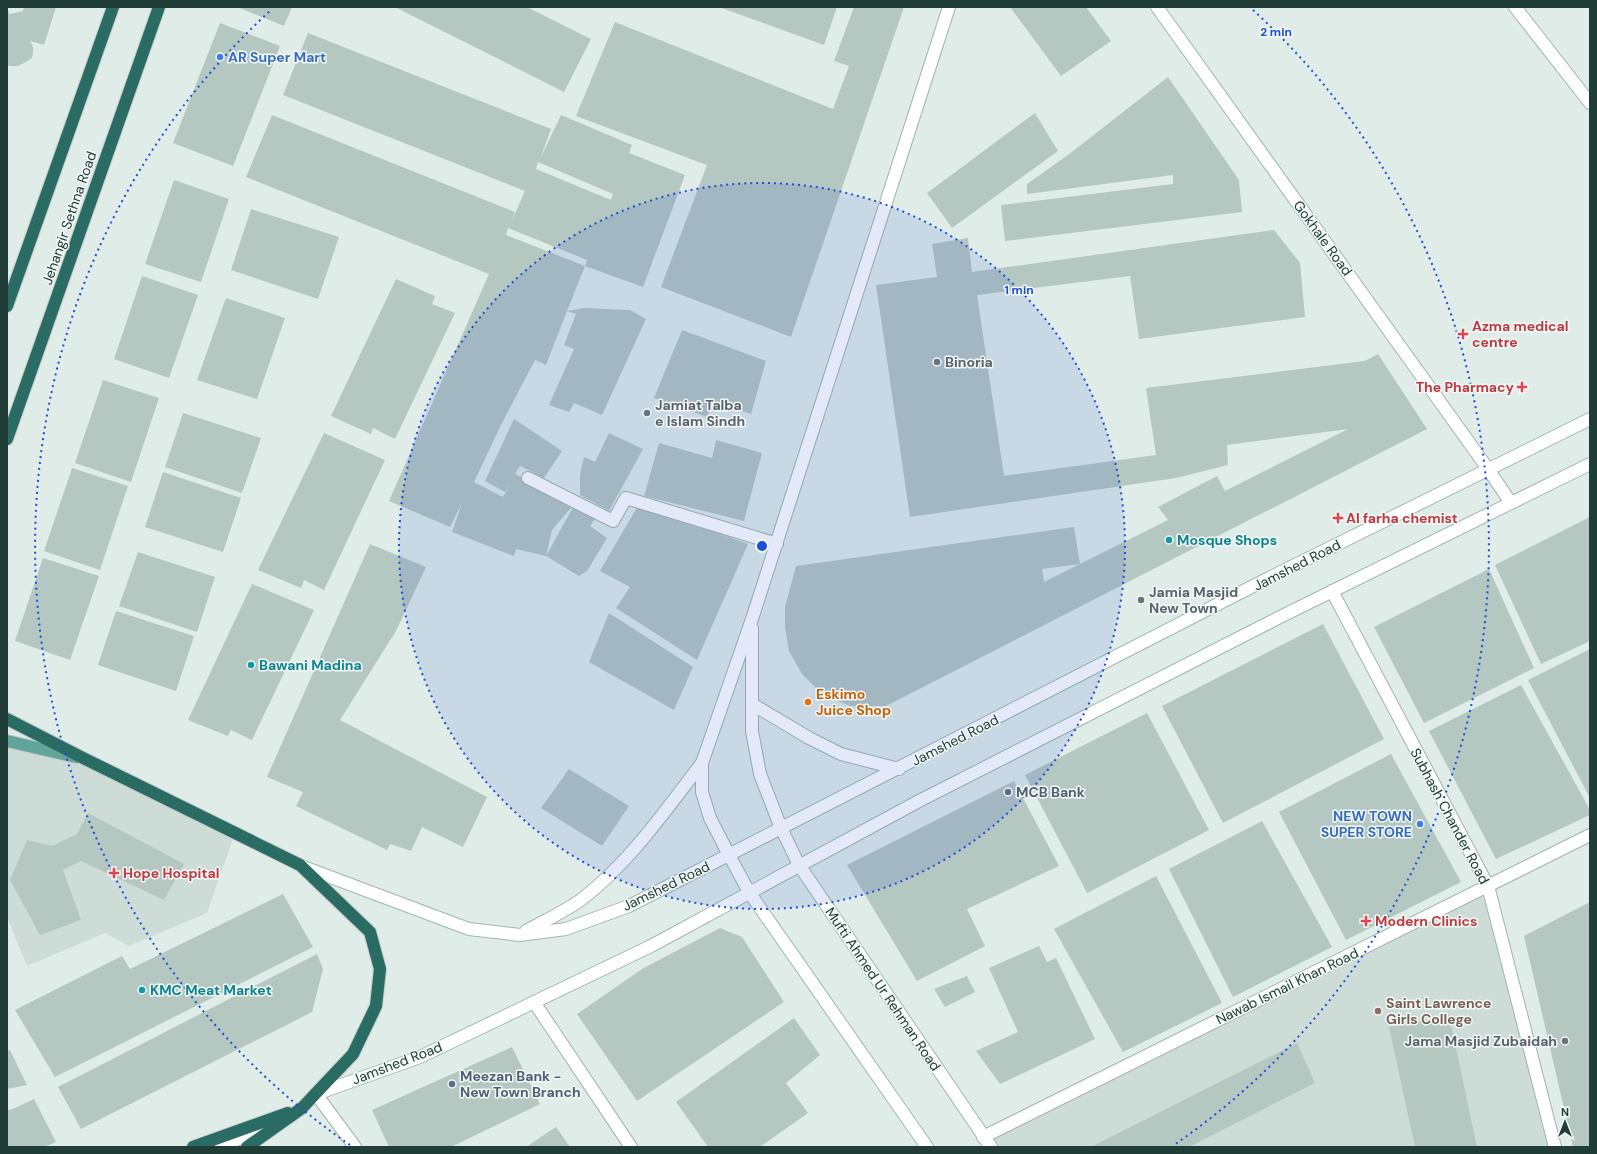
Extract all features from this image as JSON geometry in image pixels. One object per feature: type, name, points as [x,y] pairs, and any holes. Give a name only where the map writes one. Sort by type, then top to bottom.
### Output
[{"type":"highway","name":"Jehangir Sethna Road","points":[[7,306],[113,7]]},
{"type":"highway","name":"Jehangir Sethna Road","points":[[7,439],[158,7]]},
{"type":"highway","points":[[7,719],[82,758],[300,865],[370,932],[380,969],[376,1006],[353,1054],[302,1108],[247,1147]]},
{"type":"highway","points":[[193,1147],[302,1108]]},
{"type":"main road","points":[[7,741],[82,758]]},
{"type":"street","points":[[520,935],[581,900],[622,863],[654,826],[702,763],[777,544],[950,7]]},
{"type":"street","name":"Gokhale Road","points":[[1157,7],[1488,469],[1510,503]]},
{"type":"street","points":[[1515,7],[1590,103]]},
{"type":"street","name":"Jamshed Road","points":[[300,865],[469,929],[520,935],[566,929],[629,906],[1256,585],[1590,419]]},
{"type":"street","name":"Jamshed Road","points":[[316,1094],[420,1057],[651,946],[940,790],[1332,591],[1590,464]]},
{"type":"street","points":[[528,478],[613,522],[626,498],[777,544]]},
{"type":"street","name":"Subhash Chander Road","points":[[1332,591],[1488,886],[1555,1147]]},
{"type":"street","name":"Mufti Ahmed Ur Rehman Road","points":[[752,619],[752,731],[760,774],[781,828],[799,865],[991,1147]]},
{"type":"street","points":[[752,704],[809,738],[841,754],[899,768]]},
{"type":"street","points":[[702,763],[702,792],[710,818],[750,892],[927,1147]]},
{"type":"street","name":"Nawab Ismail Khan Road","points":[[983,1137],[1590,835]]},
{"type":"street","points":[[534,1002],[631,1147]]},
{"type":"street","points":[[316,1094],[355,1147]]},
{"type":"street","points":[[221,1147],[302,1108]]},
{"type":"shaded area","name":"Hope Hospital","points":[[7,741],[82,759],[235,833],[207,913],[129,946],[105,933],[27,966],[7,917]]},
{"type":"shaded area","name":"Saint Lawrence Girls College","points":[[1488,886],[1555,1147],[991,1147],[983,1137]]},
{"type":"building","points":[[24,7],[56,7],[44,45],[30,41],[33,47],[31,59],[18,66],[9,66],[7,64],[7,10],[10,14],[23,11]]},
{"type":"building","points":[[237,7],[292,7],[284,26]]},
{"type":"building","points":[[395,7],[527,7],[591,39],[564,92]]},
{"type":"building","points":[[719,7],[837,7],[824,45]]},
{"type":"building","points":[[854,7],[904,7],[791,337],[661,287],[707,165],[576,116],[615,22],[833,109],[849,66],[834,61]]},
{"type":"building","points":[[1010,7],[1086,7],[1111,41],[1061,76]]},
{"type":"building","points":[[220,23],[280,46],[233,166],[173,143]]},
{"type":"building","points":[[308,33],[551,129],[540,159],[561,115],[632,145],[629,153],[685,175],[643,287],[585,266],[546,365],[535,360],[501,425],[474,482],[503,497],[510,485],[505,492],[485,481],[514,419],[562,451],[544,478],[520,466],[515,474],[576,502],[552,530],[546,556],[516,549],[514,556],[452,532],[462,503],[450,527],[389,501],[489,274],[246,177],[272,115],[515,212],[511,223],[525,191],[283,95]],"holes":[[[538,162],[613,194],[611,200],[536,169]],[[508,228],[587,260],[585,266],[506,235]]]},
{"type":"building","points":[[1168,77],[1239,180],[1242,212],[1005,241],[1001,205],[1173,184],[1173,175],[1027,194],[1027,184],[1068,155]]},
{"type":"building","points":[[1035,113],[1058,151],[952,228],[927,193]]},
{"type":"building","points":[[174,180],[229,199],[201,282],[145,264]]},
{"type":"building","points":[[251,209],[339,237],[318,299],[231,270]]},
{"type":"building","points":[[1274,230],[1300,263],[1305,317],[1139,339],[1130,276],[977,295],[1004,476],[1156,455],[1146,388],[1365,361],[1378,354],[1427,429],[886,706],[850,706],[822,694],[802,674],[789,651],[785,627],[785,607],[796,566],[1074,527],[1080,564],[1168,520],[1158,507],[1217,476],[1225,491],[1348,429],[1227,445],[1228,465],[1176,478],[910,517],[876,285],[937,277],[932,244],[968,238],[972,272]],"holes":[[[1080,564],[1044,582],[1042,569]]]},
{"type":"building","points":[[142,276],[198,295],[169,378],[114,359]]},
{"type":"building","points":[[396,279],[435,296],[432,304],[455,313],[395,439],[373,428],[371,434],[331,416]]},
{"type":"building","points":[[226,298],[285,318],[257,399],[197,380]]},
{"type":"building","points":[[584,308],[630,310],[646,319],[602,415],[574,403],[569,412],[549,405],[574,349],[564,345],[576,314],[567,311]]},
{"type":"building","points":[[682,330],[766,361],[751,414],[712,401],[707,417],[654,398]]},
{"type":"building","points":[[103,380],[159,398],[131,482],[75,463]]},
{"type":"building","points":[[183,413],[261,438],[242,493],[165,467]]},
{"type":"building","points":[[324,433],[385,460],[324,590],[304,580],[301,588],[258,570]]},
{"type":"building","points":[[609,433],[643,449],[609,511],[580,495],[580,474],[584,457],[595,462]]},
{"type":"building","points":[[716,440],[762,453],[744,521],[644,496],[659,443],[712,458]]},
{"type":"building","points":[[72,468],[128,486],[100,570],[44,551]]},
{"type":"building","points":[[163,472],[241,498],[223,552],[145,527]]},
{"type":"building","points":[[576,502],[598,514],[590,526],[607,538],[587,571],[579,576],[546,556]]},
{"type":"building","points":[[639,504],[748,544],[697,660],[616,608],[630,587],[600,571]]},
{"type":"building","points":[[1590,517],[1590,641],[1541,664],[1495,565]]},
{"type":"building","points":[[370,544],[426,567],[396,631],[340,720],[487,797],[463,847],[422,827],[411,851],[390,844],[387,850],[296,806],[303,792],[267,777]]},
{"type":"building","points":[[138,552],[215,577],[197,632],[119,606]]},
{"type":"building","points":[[43,558],[99,576],[70,660],[15,641]]},
{"type":"building","points":[[1489,569],[1534,668],[1424,723],[1374,627]]},
{"type":"building","name":"Bawani Madina","points":[[252,584],[314,610],[252,740],[231,730],[228,736],[188,720]]},
{"type":"building","points":[[116,611],[194,636],[176,691],[98,665]]},
{"type":"building","points":[[609,613],[693,667],[674,710],[589,662]]},
{"type":"building","points":[[1323,624],[1384,739],[1223,823],[1162,706]]},
{"type":"building","points":[[1590,649],[1590,798],[1528,680]]},
{"type":"building","points":[[1521,685],[1590,810],[1590,815],[1496,859],[1429,731]]},
{"type":"building","points":[[1147,713],[1209,830],[1087,893],[1025,775]]},
{"type":"building","points":[[1391,754],[1461,882],[1346,940],[1279,812]]},
{"type":"building","points":[[569,769],[629,806],[602,846],[541,808]]},
{"type":"building","points":[[1014,781],[1059,866],[967,909],[985,946],[917,981],[847,865]]},
{"type":"building","points":[[88,813],[184,864],[164,900],[81,861],[63,870],[81,920],[40,935],[10,880],[27,840],[52,846],[77,834]]},
{"type":"building","points":[[1262,821],[1332,947],[1233,997],[1169,869]]},
{"type":"building","points":[[1156,876],[1222,1003],[1123,1052],[1054,929]]},
{"type":"building","name":"KMC Meat Market","points":[[283,894],[313,947],[55,1077],[15,1010],[122,956],[130,969]]},
{"type":"building","points":[[1590,902],[1590,1147],[1573,1147],[1524,936]]},
{"type":"building","points":[[720,928],[742,937],[784,1002],[637,1101],[577,1014],[642,969]]},
{"type":"building","points":[[1039,946],[1047,962],[1056,958],[1095,1039],[1000,1084],[976,1051],[1018,1032],[989,968]]},
{"type":"building","points":[[317,954],[323,969],[312,1012],[81,1129],[58,1087]]},
{"type":"building","points":[[967,976],[975,992],[945,1007],[934,989]]},
{"type":"building","points":[[1449,1015],[1477,1147],[1415,1147],[1389,1027]]},
{"type":"building","points":[[794,1018],[820,1055],[786,1083],[808,1113],[760,1147],[708,1147],[676,1102]]},
{"type":"building","points":[[1297,1043],[1315,1083],[1189,1147],[1091,1147]]},
{"type":"building","points":[[512,1047],[540,1104],[451,1147],[389,1147],[372,1110]]},
{"type":"building","points":[[10,1050],[27,1085],[7,1089],[7,1051]]},
{"type":"building","points":[[34,1099],[56,1142],[44,1147],[7,1147],[7,1110],[13,1109]]},
{"type":"building","points":[[556,1127],[570,1147],[526,1147]]},
{"type":"place","name":"AR Super Mart","points":[[220,57]]},
{"type":"place","name":"Azma medical centre","points":[[1463,334]]},
{"type":"place","name":"Binoria","points":[[937,362]]},
{"type":"place","name":"The Pharmacy","points":[[1522,387]]},
{"type":"place","name":"Jamiat Talba e Islam Sindh","points":[[647,413]]},
{"type":"place","name":"Al farha chemist","points":[[1338,518]]},
{"type":"place","name":"Mosque Shops","points":[[1169,540]]},
{"type":"place","name":"Jamia Masjid New Town","points":[[1141,600]]},
{"type":"place","name":"Bawani Madina","points":[[251,665]]},
{"type":"place","name":"Eskimo Juice Shop","points":[[808,702]]},
{"type":"place","name":"MCB Bank","points":[[1008,792]]},
{"type":"place","name":"NEW TOWN SUPER STORE","points":[[1420,824]]},
{"type":"place","name":"Hope Hospital","points":[[114,873]]},
{"type":"place","name":"Modern Clinics","points":[[1366,921]]},
{"type":"place","name":"KMC Meat Market","points":[[142,990]]},
{"type":"place","name":"Saint Lawrence Girls College","points":[[1378,1011]]},
{"type":"place","name":"Jama Masjid Zubaidah","points":[[1565,1041]]},
{"type":"place","name":"Meezan Bank - New Town Branch","points":[[452,1084]]}]
